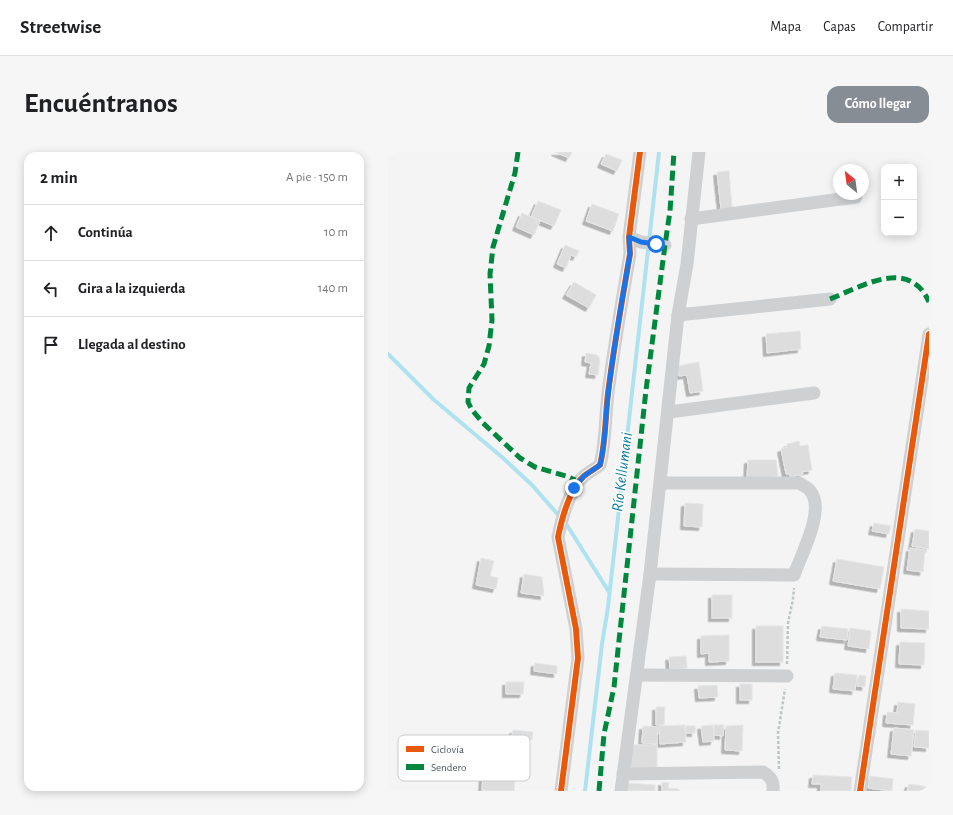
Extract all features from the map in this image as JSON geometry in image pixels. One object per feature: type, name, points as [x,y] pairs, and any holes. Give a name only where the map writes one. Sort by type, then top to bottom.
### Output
[{"type":"street","points":[[561,791],[578,658],[576,629],[558,537],[563,517],[574,488],[584,476],[600,465],[605,447],[605,424],[609,388],[630,254],[629,237],[640,152]]},
{"type":"street","points":[[621,791],[650,574],[669,412],[678,315],[687,264],[699,152]]},
{"type":"street","points":[[691,219],[834,200]]},
{"type":"street","points":[[629,237],[641,242],[661,244]]},
{"type":"street","points":[[678,315],[830,299]]},
{"type":"street","points":[[860,791],[929,334]]},
{"type":"street","points":[[669,412],[814,393]]},
{"type":"street","points":[[650,574],[794,575],[814,520],[816,509],[811,492],[798,483],[660,483]]},
{"type":"street","points":[[637,675],[788,676]]},
{"type":"street","points":[[623,774],[763,772],[770,776],[774,785],[773,791]]},
{"type":"path","points":[[770,776],[779,769],[778,733],[788,676],[788,623],[794,599],[794,575]]},
{"type":"building","points":[[555,152],[572,152],[569,158]]},
{"type":"building","points":[[606,154],[622,160],[617,171],[601,164]]},
{"type":"building","points":[[729,171],[732,208],[721,209],[717,172]]},
{"type":"building","points":[[538,201],[561,210],[554,226],[531,217]]},
{"type":"building","points":[[592,204],[619,214],[613,231],[586,221]]},
{"type":"building","points":[[522,213],[540,221],[534,235],[516,227]]},
{"type":"building","points":[[565,245],[579,251],[576,257],[571,255],[566,268],[557,264]]},
{"type":"building","points":[[574,282],[596,295],[589,308],[566,295]]},
{"type":"building","points":[[800,331],[801,349],[767,353],[766,334]]},
{"type":"building","points":[[586,353],[597,355],[600,359],[598,375],[589,374],[591,363],[585,362]]},
{"type":"building","points":[[699,362],[703,391],[690,393],[687,375],[679,376],[678,366]]},
{"type":"building","points":[[799,441],[800,446],[808,445],[812,470],[790,477],[790,474],[786,474],[781,449],[787,447],[787,444]]},
{"type":"building","points":[[748,460],[776,460],[778,476],[747,478]]},
{"type":"building","points":[[685,503],[703,504],[702,527],[684,526]]},
{"type":"building","points":[[874,523],[891,526],[889,534],[872,531]]},
{"type":"building","points":[[915,529],[929,531],[929,549],[912,546]]},
{"type":"building","points":[[910,548],[925,550],[923,572],[907,570]]},
{"type":"building","points":[[481,558],[494,561],[490,576],[498,578],[496,589],[476,585]]},
{"type":"building","points":[[837,559],[884,567],[880,589],[833,581]]},
{"type":"building","points":[[524,574],[542,577],[544,596],[521,593]]},
{"type":"building","points":[[712,595],[732,595],[732,618],[712,618]]},
{"type":"building","points":[[901,609],[929,611],[929,629],[901,628]]},
{"type":"building","points":[[756,626],[783,626],[783,662],[756,662]]},
{"type":"building","points":[[822,626],[848,629],[847,640],[820,637]]},
{"type":"building","points":[[850,628],[871,631],[869,649],[848,646]]},
{"type":"building","points":[[729,635],[729,661],[709,662],[709,653],[701,654],[701,636]]},
{"type":"building","points":[[900,642],[925,643],[924,665],[899,664]]},
{"type":"building","points":[[686,656],[687,668],[670,669],[669,657]]},
{"type":"building","points":[[535,663],[557,666],[557,674],[534,671]]},
{"type":"building","points":[[835,673],[857,675],[855,691],[833,689]]},
{"type":"building","points":[[859,675],[866,676],[865,687],[857,686]]},
{"type":"building","points":[[506,682],[524,682],[523,694],[506,694]]},
{"type":"building","points":[[740,684],[752,684],[752,700],[740,700]]},
{"type":"building","points":[[717,685],[718,697],[699,698],[698,686]]},
{"type":"building","points":[[898,702],[915,704],[913,725],[886,723],[887,712],[897,713]]},
{"type":"building","points":[[656,707],[665,707],[664,725],[656,725]]},
{"type":"building","points":[[685,725],[686,742],[660,744],[659,726]]},
{"type":"building","points":[[713,725],[714,741],[703,742],[701,726]]},
{"type":"building","points":[[714,725],[724,725],[723,736],[714,735]]},
{"type":"building","points":[[743,725],[742,751],[725,750],[726,726]]},
{"type":"building","points":[[643,726],[658,727],[657,744],[642,743]]},
{"type":"building","points":[[686,726],[695,726],[695,733],[686,733]]},
{"type":"building","points":[[894,728],[914,730],[911,756],[891,754]]},
{"type":"building","points":[[513,730],[533,732],[532,740],[530,740],[530,735],[512,735]]},
{"type":"building","points":[[916,730],[929,731],[929,748],[914,747]]},
{"type":"building","points":[[628,745],[657,745],[657,768],[628,768]]},
{"type":"building","points":[[813,775],[852,777],[851,791],[821,791],[821,784],[812,784]]},
{"type":"building","points":[[870,776],[893,779],[892,791],[868,788]]},
{"type":"building","points":[[483,781],[515,781],[514,791],[482,791]]},
{"type":"building","points":[[662,782],[669,783],[668,788],[678,789],[680,791],[662,791]]},
{"type":"building","points":[[626,783],[655,785],[655,791],[625,791]]},
{"type":"building","points":[[909,784],[929,787],[929,791],[907,791]]},
{"type":"waterway","name":"Río Kellumani","points":[[585,791],[602,644],[608,607],[659,152]]},
{"type":"waterway","points":[[388,354],[433,399],[503,458],[532,485],[560,517]]},
{"type":"waterway","points":[[565,522],[609,592]]},
{"type":"marked path","points":[[518,152],[515,173],[493,247],[490,274],[492,320],[489,346],[484,364],[469,388],[468,402],[472,410],[483,423],[520,458],[535,467],[566,476],[580,482]]},
{"type":"marked path","points":[[599,791],[604,734],[614,687],[646,390],[670,211],[674,152]]},
{"type":"marked path","points":[[830,299],[871,282],[898,278],[910,281],[920,288],[929,302]]},
{"type":"cycle path","points":[[561,791],[578,658],[576,629],[558,537],[564,513],[574,488],[584,476],[600,465],[602,456],[610,375],[630,254],[629,237],[640,152]]},
{"type":"cycle path","points":[[860,791],[929,334]]},
{"type":"route","points":[[574,488],[584,476],[600,465],[605,447],[605,424],[615,338],[630,254],[629,237],[641,242],[656,244]]}]
